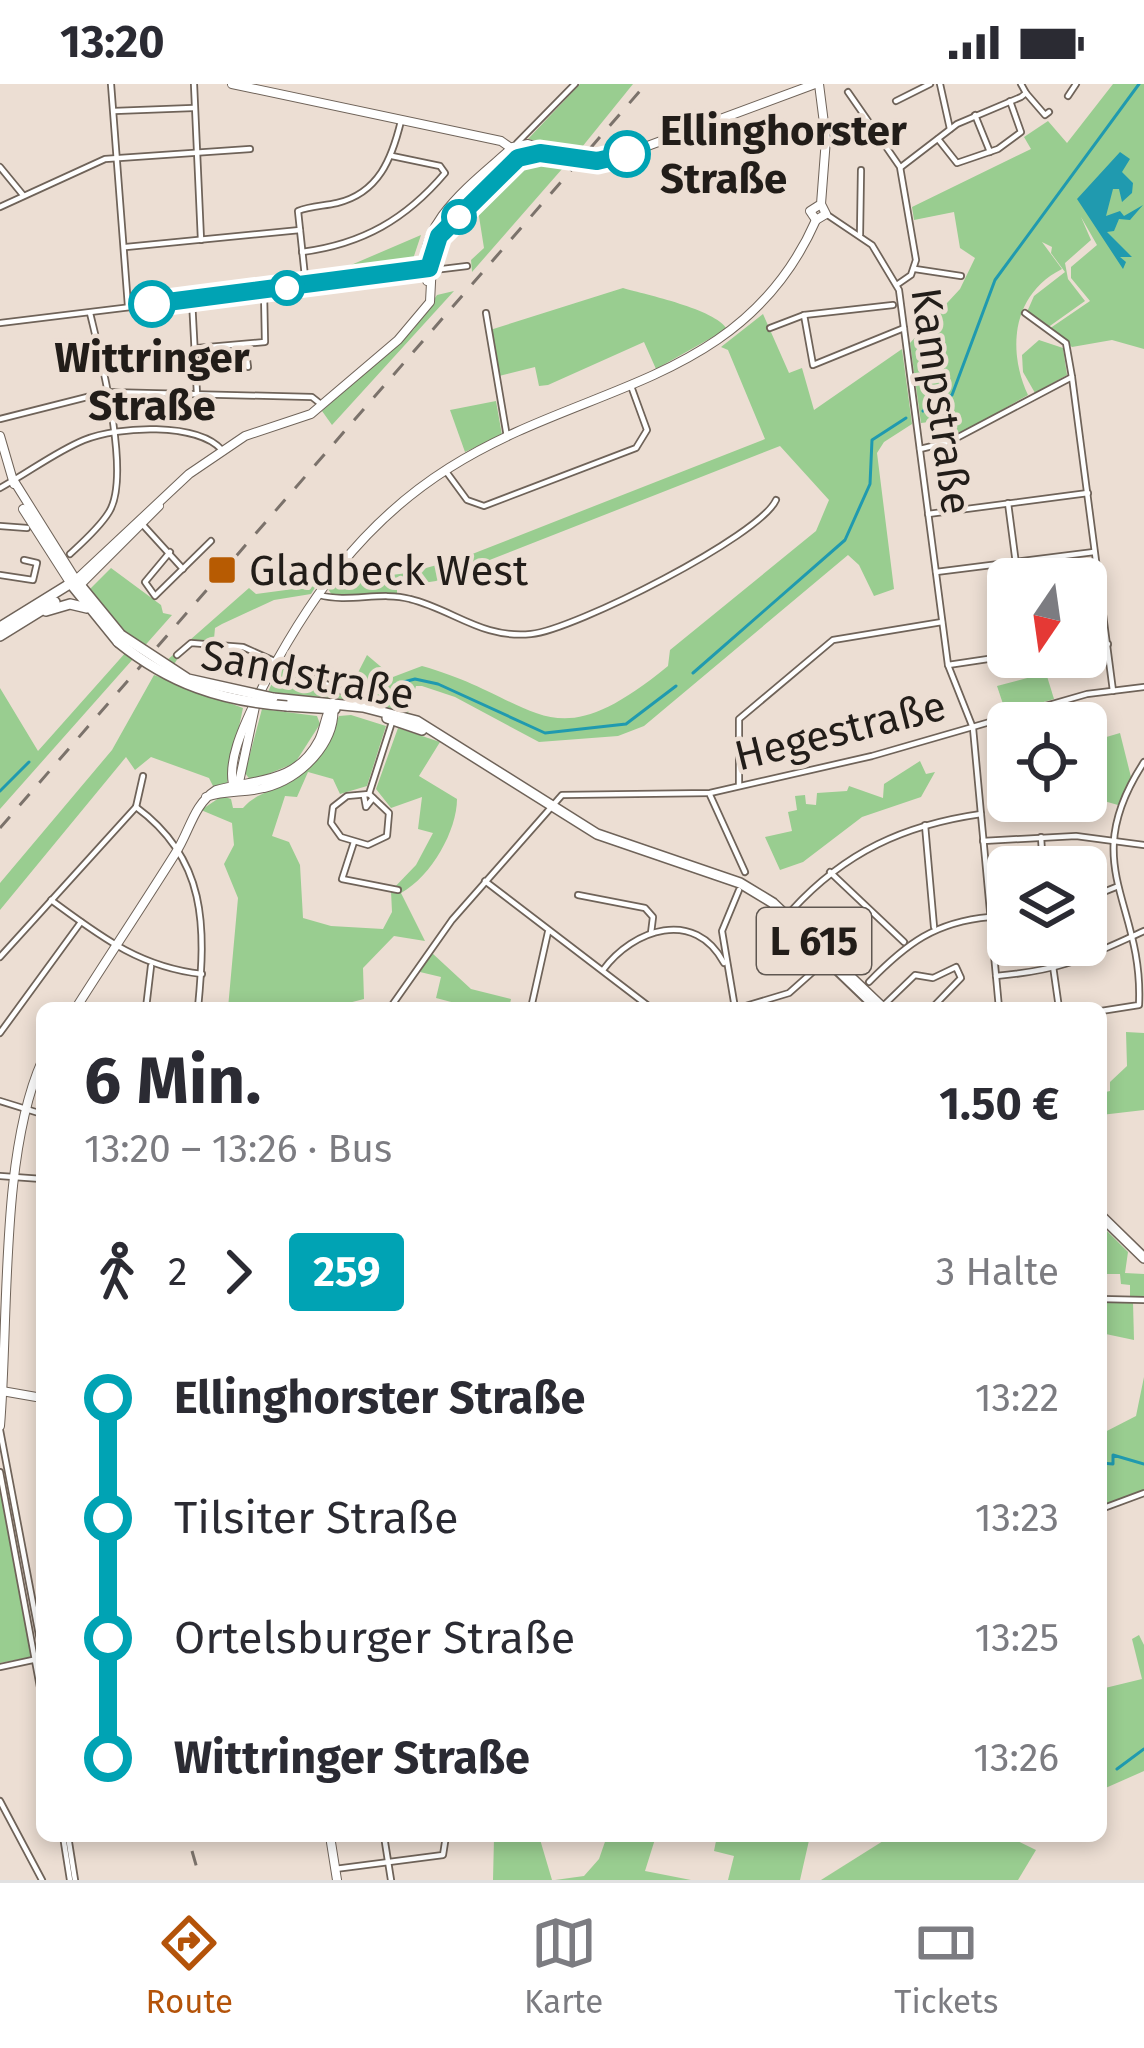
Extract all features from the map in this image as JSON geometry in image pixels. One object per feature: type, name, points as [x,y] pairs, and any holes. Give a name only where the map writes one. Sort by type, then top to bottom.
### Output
[{"type":"main road","points":[[232,84],[572,157]]},
{"type":"main road","points":[[235,788],[241,736],[256,700],[316,594],[364,535],[445,470],[507,437],[694,357],[746,322],[786,277],[816,220],[826,214],[821,204],[826,140],[817,84],[607,160],[523,156],[513,147]]},
{"type":"main road","points":[[40,612],[222,450],[322,406],[398,340],[426,306],[430,230],[513,147]]},
{"type":"main road","points":[[426,269],[439,236],[523,156]]},
{"type":"main road","points":[[816,220],[811,209],[821,204]]},
{"type":"main road","name":"Sandstraße","points":[[0,436],[14,481],[87,608],[156,671],[227,699],[332,707]]},
{"type":"main road","points":[[0,632],[75,584]]},
{"type":"main road","name":"Sandstraße","points":[[75,584],[119,638],[188,679],[394,717],[470,752],[548,804]]},
{"type":"main road","points":[[0,632],[40,612],[70,604],[87,608]]},
{"type":"main road","points":[[80,1002],[180,847],[206,797],[266,783],[296,768],[317,744],[332,707]]},
{"type":"main road","name":"L 615","points":[[548,804],[634,851],[740,883],[773,903],[870,1002]]},
{"type":"main road","points":[[0,1428],[4,1176],[36,1075]]},
{"type":"main road","points":[[1107,1222],[1144,1258]]},
{"type":"main road","points":[[1,1393],[36,1397]]},
{"type":"main road","points":[[331,1842],[336,1875]]},
{"type":"street","points":[[111,84],[128,307]]},
{"type":"street","points":[[194,84],[201,240]]},
{"type":"street","points":[[513,147],[575,84]]},
{"type":"street","points":[[896,100],[902,102],[930,84]]},
{"type":"street","points":[[940,84],[950,129]]},
{"type":"street","points":[[1021,84],[1045,116],[1048,112]]},
{"type":"street","points":[[1068,96],[1076,84]]},
{"type":"street","points":[[848,92],[900,167],[915,269]]},
{"type":"street","points":[[900,167],[950,129],[1025,93]]},
{"type":"street","points":[[938,139],[957,163],[990,152],[1021,132],[1010,101]]},
{"type":"street","points":[[113,111],[193,108]]},
{"type":"street","points":[[975,116],[990,152]]},
{"type":"street","points":[[306,286],[300,209],[361,193],[392,156],[401,121]]},
{"type":"street","points":[[0,207],[117,158],[250,149]]},
{"type":"street","points":[[302,252],[348,244],[391,224],[446,173],[440,166],[392,156]]},
{"type":"street","points":[[0,166],[23,196]]},
{"type":"street","points":[[860,235],[861,170]]},
{"type":"street","name":"Kampstraße","points":[[826,214],[860,235],[898,284],[948,664],[973,728],[987,884]]},
{"type":"street","points":[[124,247],[300,230]]},
{"type":"street","points":[[0,323],[466,266]]},
{"type":"street","points":[[915,269],[961,276]]},
{"type":"street","points":[[898,284],[915,269]]},
{"type":"street","points":[[197,348],[245,345],[269,338],[264,291]]},
{"type":"street","points":[[192,300],[196,394]]},
{"type":"street","points":[[770,328],[804,315],[893,305]]},
{"type":"street","points":[[70,554],[109,513],[116,434],[90,313]]},
{"type":"street","points":[[486,313],[507,437]]},
{"type":"street","points":[[1025,313],[1066,343],[1113,691]]},
{"type":"street","points":[[804,315],[813,364],[904,328]]},
{"type":"street","points":[[245,345],[248,367]]},
{"type":"street","points":[[920,449],[949,442],[1072,377]]},
{"type":"street","points":[[445,470],[467,500],[484,506],[639,446],[646,428],[631,386]]},
{"type":"street","points":[[0,419],[107,392],[312,397],[322,406]]},
{"type":"street","points":[[0,488],[81,441],[116,434],[203,435],[222,450]]},
{"type":"street","points":[[928,514],[1088,493]]},
{"type":"street","points":[[316,594],[405,598],[498,634],[555,631],[742,534],[771,511],[776,500]]},
{"type":"street","points":[[1008,503],[1015,558]]},
{"type":"street","points":[[140,523],[183,569]]},
{"type":"street","points":[[0,526],[27,528]]},
{"type":"street","points":[[170,552],[145,582],[146,589],[160,595],[211,542]]},
{"type":"street","points":[[1047,558],[1094,552]]},
{"type":"street","points":[[0,575],[32,580],[37,563],[24,560]]},
{"type":"street","points":[[936,572],[987,566]]},
{"type":"street","points":[[740,787],[739,719],[782,680],[839,637],[942,622]]},
{"type":"street","points":[[177,655],[191,644],[220,642],[346,693]]},
{"type":"street","points":[[948,664],[987,659]]},
{"type":"street","name":"Hegestraße","points":[[548,804],[574,792],[710,794],[1144,687]]},
{"type":"street","points":[[368,796],[394,717]]},
{"type":"street","points":[[1107,1011],[1138,1009],[1134,936],[1115,887],[1111,839],[1120,805],[1144,762]]},
{"type":"street","points":[[0,958],[136,807],[143,776]]},
{"type":"street","points":[[710,794],[745,872]]},
{"type":"street","points":[[368,796],[389,813],[387,836],[368,845],[354,842],[336,832],[331,814],[342,798],[368,796]]},
{"type":"street","points":[[394,1002],[548,804]]},
{"type":"street","points":[[136,807],[180,847],[198,906],[200,1002]]},
{"type":"street","points":[[792,910],[830,872],[875,843],[925,824],[981,814]]},
{"type":"street","points":[[925,824],[934,927]]},
{"type":"street","points":[[1041,837],[1042,846]]},
{"type":"street","points":[[983,841],[1041,837],[1144,845]]},
{"type":"street","points":[[354,842],[342,879],[398,890]]},
{"type":"street","points":[[830,872],[906,944]]},
{"type":"street","points":[[485,881],[643,1002]]},
{"type":"street","points":[[1107,890],[1115,887]]},
{"type":"street","points":[[735,1002],[724,963],[722,924],[740,890]]},
{"type":"street","points":[[578,895],[645,908],[653,917],[651,933]]},
{"type":"street","points":[[51,900],[115,948],[152,965],[202,974]]},
{"type":"street","points":[[773,903],[772,910],[870,1002]]},
{"type":"street","points":[[869,982],[906,944],[934,927],[987,918]]},
{"type":"street","points":[[0,1033],[81,922]]},
{"type":"street","points":[[996,976],[1053,971],[1103,954],[1144,931]]},
{"type":"street","points":[[532,1002],[548,932]]},
{"type":"street","points":[[602,971],[627,941],[651,933],[690,932],[708,941],[724,963]]},
{"type":"street","points":[[758,1002],[789,993],[825,961]]},
{"type":"street","points":[[147,1002],[152,965]]},
{"type":"street","name":"Kampstraße","points":[[995,966],[998,1002]]},
{"type":"street","points":[[1052,966],[1058,1002]]},
{"type":"street","points":[[881,1002],[915,974],[933,978],[956,967],[961,978],[938,1002]]},
{"type":"street","points":[[0,1101],[36,1113]]},
{"type":"street","points":[[4,1176],[36,1179]]},
{"type":"street","points":[[1107,1299],[1144,1300]]},
{"type":"street","points":[[0,1428],[36,1631]]},
{"type":"street","points":[[0,1472],[36,1636]]},
{"type":"street","points":[[1107,1507],[1144,1493]]},
{"type":"street","points":[[0,1667],[36,1660]]},
{"type":"street","points":[[0,1801],[42,1880]]},
{"type":"street","points":[[67,1842],[73,1880]]},
{"type":"street","points":[[385,1842],[391,1880]]},
{"type":"street","points":[[336,1875],[443,1855],[447,1842]]},
{"type":"green space","points":[[580,84],[633,84],[578,152],[528,139]]},
{"type":"green space","points":[[1113,84],[1144,84],[1144,349],[1112,340],[1072,347],[1049,329],[1090,301],[1071,278],[1071,267],[1097,245],[1081,217],[1091,240],[1065,263],[1068,279],[1085,301],[1047,328],[1027,312],[1034,296],[1065,272],[1051,253],[1052,247],[1042,242],[1062,269],[1033,293],[1018,324],[1017,360],[1028,395],[949,440],[946,420],[921,423],[910,343],[960,289],[975,258],[960,248],[954,212],[914,220],[912,207],[1031,149],[1024,137],[1048,121],[1067,143]]},
{"type":"green space","points":[[525,159],[569,161],[472,272],[471,260],[484,248],[477,204]]},
{"type":"green space","points":[[421,235],[410,268],[347,278],[344,268]]},
{"type":"green space","points":[[623,288],[695,309],[727,329],[656,369],[644,342],[548,385],[539,386],[535,367],[499,376],[490,330]]},
{"type":"green space","points":[[454,291],[332,425],[322,411],[414,329],[437,295]]},
{"type":"green space","points":[[763,314],[789,373],[802,368],[814,410],[902,349],[912,424],[884,442],[877,453],[894,589],[874,596],[859,565],[848,555],[644,726],[618,736],[539,742],[455,697],[422,686],[416,686],[408,713],[353,700],[268,692],[281,663],[346,696],[367,655],[393,677],[422,666],[544,716],[568,718],[595,712],[628,696],[668,666],[670,650],[816,531],[829,500],[780,446],[436,581],[397,587],[397,594],[332,595],[328,589],[332,582],[408,573],[462,558],[765,439],[728,350],[721,347]]},
{"type":"green space","points":[[1039,340],[1063,348],[1067,375],[1035,393],[1023,372],[1022,355]]},
{"type":"green space","points":[[496,401],[502,435],[465,452],[450,410]]},
{"type":"green space","points":[[111,568],[161,605],[163,613],[172,615],[0,809],[0,688],[38,751],[135,642],[89,590]]},
{"type":"green space","points":[[316,586],[311,594],[274,600],[222,624],[215,628],[214,639],[188,642],[173,666],[165,662],[249,588],[256,594]]},
{"type":"green space","points":[[154,675],[243,708],[227,783],[213,786],[209,778],[151,757],[135,770],[126,757],[0,910],[0,883],[112,750]]},
{"type":"green space","points":[[1048,678],[1054,699],[1002,702],[997,686]]},
{"type":"green space","points":[[262,709],[317,716],[320,724],[295,763],[251,781],[245,773]]},
{"type":"green space","points":[[339,716],[386,726],[367,786],[340,794],[333,779],[308,772],[297,797],[285,796],[272,836],[289,842],[300,865],[303,918],[331,926],[383,929],[392,912],[391,891],[416,865],[433,833],[418,829],[422,797],[391,808],[376,789],[398,728],[440,742],[419,776],[457,799],[441,851],[423,876],[401,893],[425,941],[394,936],[363,968],[364,999],[229,1002],[238,898],[224,864],[234,845],[232,823],[201,810],[222,796],[231,799],[233,808],[243,808],[304,773]]},
{"type":"green space","points":[[1120,733],[1131,777],[1118,805],[1107,802],[1107,737]]},
{"type":"green space","points":[[920,761],[926,774],[935,772],[921,797],[862,817],[803,862],[780,870],[765,837],[792,831],[788,812],[797,810],[795,796],[805,795],[806,804],[816,805],[817,793],[847,791],[849,786],[883,798],[884,784]]},
{"type":"green space","points":[[432,953],[471,989],[510,1002],[436,998],[441,977],[420,972]]},
{"type":"green space","points":[[1126,1032],[1144,1033],[1144,1110],[1107,1114],[1110,1082],[1127,1066]]},
{"type":"green space","points":[[1107,1231],[1128,1252],[1125,1273],[1144,1274],[1144,1298],[1130,1298],[1130,1285],[1121,1284],[1120,1274],[1107,1274]]},
{"type":"green space","points":[[1107,1301],[1133,1302],[1134,1340],[1107,1334]]},
{"type":"green space","points":[[1144,1377],[1144,1492],[1107,1505],[1107,1431],[1136,1416]]},
{"type":"green space","points":[[0,1491],[31,1657],[0,1663]]},
{"type":"green space","points":[[1139,1635],[1144,1645],[1144,1771],[1107,1787],[1107,1688],[1142,1679],[1132,1639]]},
{"type":"green space","points":[[494,1842],[541,1842],[552,1880],[493,1880]]},
{"type":"green space","points":[[605,1842],[654,1842],[645,1871],[691,1880],[555,1880],[584,1876],[599,1859]]},
{"type":"green space","points":[[716,1842],[809,1842],[800,1880],[728,1880],[734,1856],[714,1851]]},
{"type":"green space","points":[[881,1842],[1019,1842],[1036,1850],[1018,1880],[821,1880]]},
{"type":"water","points":[[1120,152],[1130,159],[1122,172],[1133,183],[1132,193],[1122,202],[1119,189],[1113,189],[1106,216],[1120,211],[1124,216],[1143,205],[1130,220],[1119,219],[1114,231],[1107,232],[1132,257],[1120,257],[1126,262],[1123,269],[1077,199]]},
{"type":"waterway","points":[[923,411],[952,395],[995,280],[1139,84]]},
{"type":"waterway","points":[[693,673],[845,540],[870,484],[872,440],[906,418]]},
{"type":"waterway","points":[[396,684],[415,679],[438,684],[545,733],[626,724],[676,686]]},
{"type":"waterway","points":[[0,791],[29,762]]},
{"type":"waterway","points":[[1107,1464],[1113,1464],[1113,1455],[1144,1464]]},
{"type":"waterway","points":[[1117,1769],[1144,1749]]},
{"type":"railway","points":[[0,828],[646,84]]},
{"type":"railway","points":[[192,1851],[200,1879]]},
{"type":"bus line","name":"259","points":[[152,304],[429,268],[430,252],[439,236],[518,158],[540,153],[597,161],[627,154]]},
{"type":"place","name":"Ellinghorster Straße","points":[[627,154]]},
{"type":"place","name":"Wittringer Straße","points":[[152,304]]},
{"type":"place","name":"Gladbeck West","points":[[222,570]]}]
